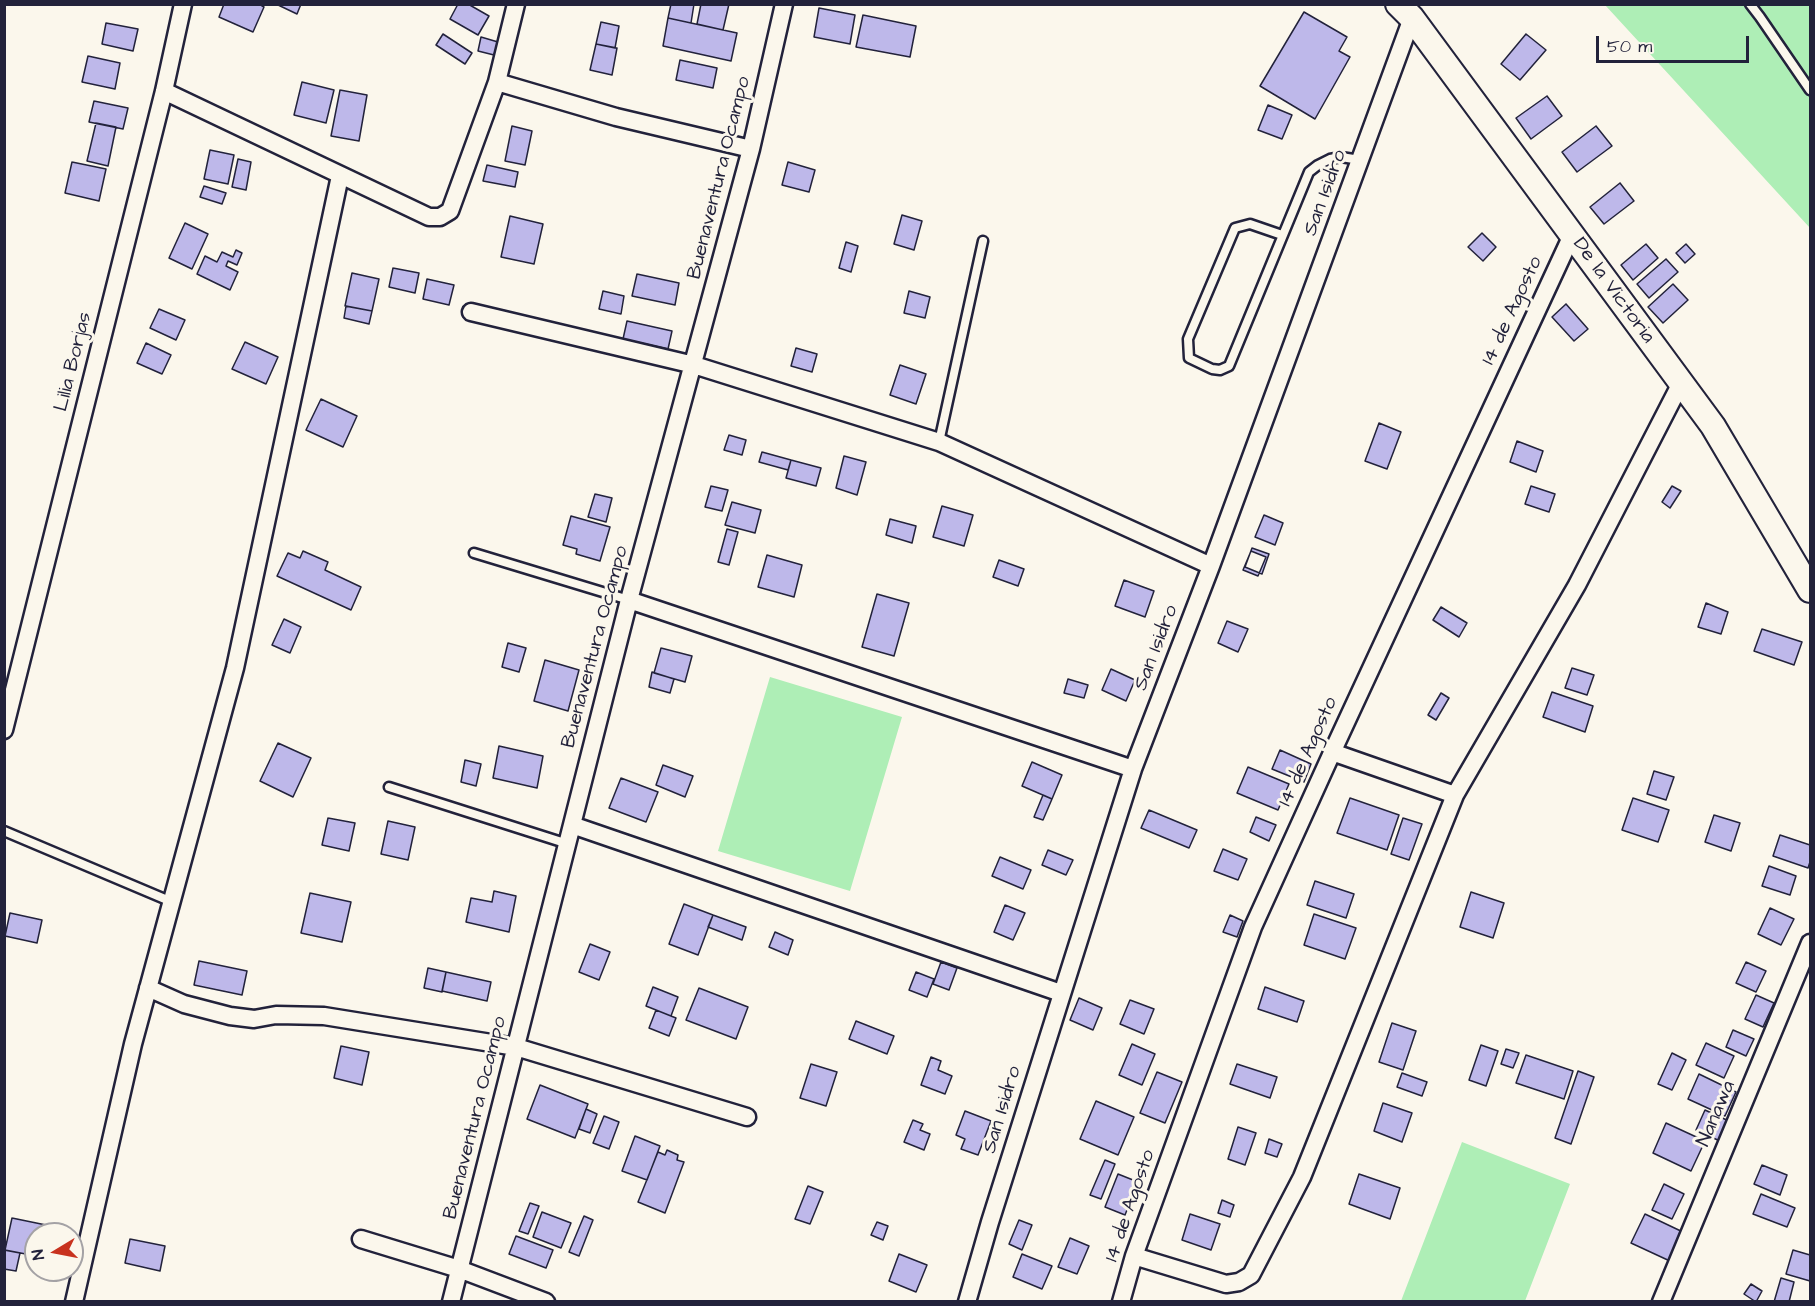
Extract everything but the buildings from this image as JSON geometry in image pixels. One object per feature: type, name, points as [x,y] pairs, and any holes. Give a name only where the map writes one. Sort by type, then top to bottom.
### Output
[{"type":"main road","name":"De la Victoria","points":[[1405,11],[1713,426],[1810,590]]},
{"type":"street","name":"Lilia Borjas","points":[[4,730],[164,91],[183,4]]},
{"type":"street","points":[[164,91],[429,217],[440,217],[450,211],[497,82],[516,4]]},
{"type":"street","name":"Buenaventura Ocampo","points":[[451,1302],[629,600],[751,149],[784,4]]},
{"type":"street","name":"San Isidro","points":[[967,1302],[1061,993],[1133,769],[1211,566],[1360,160],[1405,11]]},
{"type":"street","points":[[497,82],[616,117],[751,149]]},
{"type":"street","points":[[74,1302],[148,988],[235,668],[340,176]]},
{"type":"street","name":"14 de Agosto","points":[[1121,1302],[1134,1256],[1253,927],[1572,235]]},
{"type":"street","points":[[471,312],[694,365],[939,442],[1211,566]]},
{"type":"street","points":[[1134,1256],[1226,1284],[1239,1282],[1251,1275],[1302,1177],[1455,795],[1576,585],[1681,383]]},
{"type":"street","points":[[629,600],[1133,769]]},
{"type":"street","points":[[1332,752],[1455,795]]},
{"type":"street","points":[[572,825],[1061,993]]},
{"type":"street","name":"Nanawa","points":[[1661,1302],[1810,943]]},
{"type":"street","points":[[148,988],[184,1004],[230,1016],[254,1019],[276,1015],[324,1016],[516,1047],[747,1117]]},
{"type":"street","points":[[361,1239],[459,1269],[546,1302]]},
{"type":"lane","points":[[1750,4],[1810,90]]},
{"type":"lane","points":[[1282,235],[1250,224],[1235,228],[1188,339],[1189,358],[1212,369],[1220,370],[1229,366],[1309,172],[1330,159],[1341,157],[1360,160]]},
{"type":"lane","points":[[939,442],[983,241]]},
{"type":"lane","points":[[474,553],[629,600]]},
{"type":"lane","points":[[389,787],[568,844]]},
{"type":"lane","points":[[4,831],[172,902]]},
{"type":"green space","points":[[1605,5],[1810,5],[1810,228]]},
{"type":"green space","points":[[770,677],[902,717],[850,891],[718,851]]},
{"type":"green space","points":[[1462,1142],[1570,1184],[1525,1301],[1401,1301]]}]
